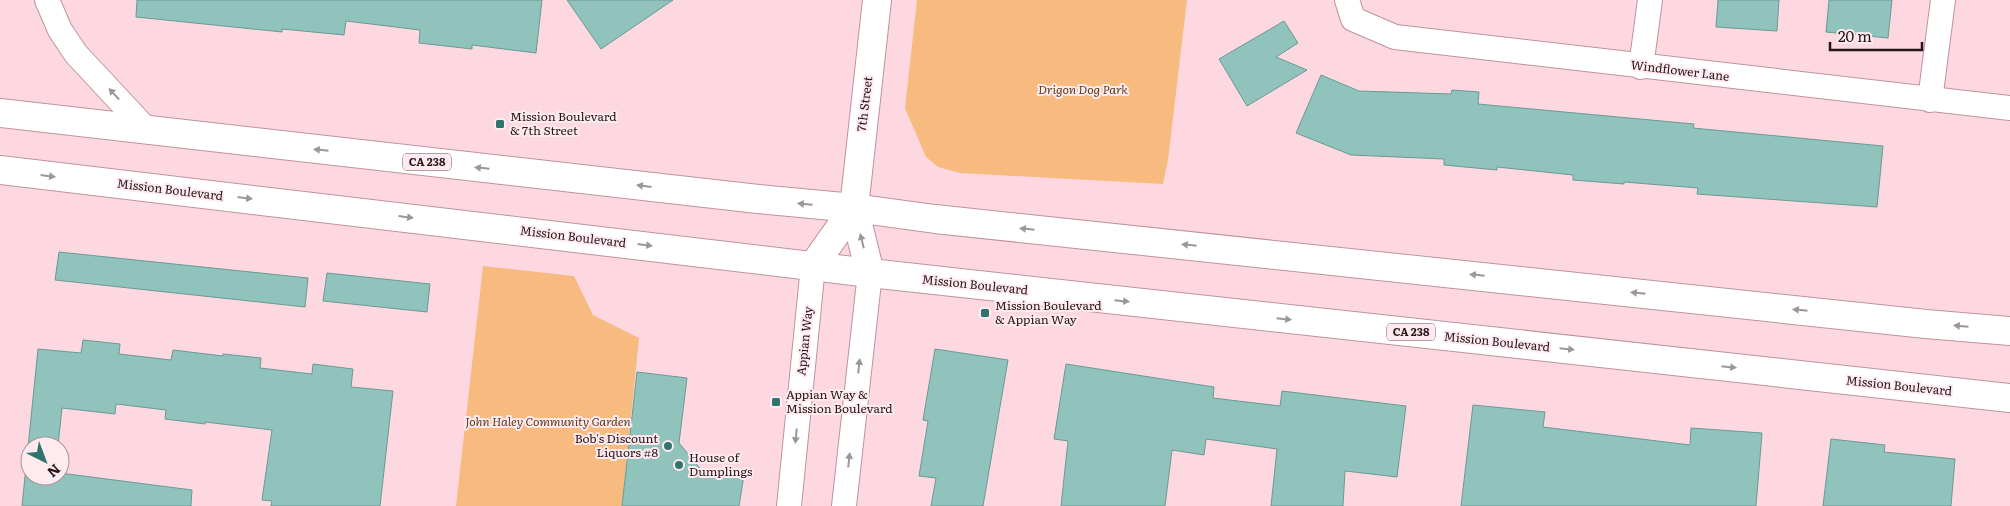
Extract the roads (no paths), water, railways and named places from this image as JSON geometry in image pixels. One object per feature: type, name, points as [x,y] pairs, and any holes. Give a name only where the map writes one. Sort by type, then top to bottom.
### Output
[{"type":"main road","name":"7th Street","points":[[870,273],[854,208],[877,0]]},
{"type":"main road","name":"CA 238","points":[[0,112],[758,199],[854,208],[935,219],[2010,331]]},
{"type":"main road","name":"Mission Boulevard","points":[[0,170],[870,273],[2010,398]]},
{"type":"main road","name":"7th Street","points":[[813,266],[854,208]]},
{"type":"street","points":[[47,0],[60,30],[76,54],[147,130]]},
{"type":"street","points":[[1641,66],[1650,0]]},
{"type":"street","points":[[1930,100],[1943,0]]},
{"type":"street","name":"Windflower Lane","points":[[1350,10],[1395,38],[2010,108]]},
{"type":"street","name":"Appian Way","points":[[789,506],[813,266]]},
{"type":"street","points":[[844,506],[870,273]]},
{"type":"place","name":"Mission Boulevard & 7th Street","points":[[500,124]]},
{"type":"place","name":"Mission Boulevard & Appian Way","points":[[985,313]]},
{"type":"place","name":"Appian Way & Mission Boulevard","points":[[776,402]]},
{"type":"place","name":"Bob's Discount Liquors #8","points":[[668,446]]},
{"type":"place","name":"House of Dumplings","points":[[679,465]]},
{"type":"park label","name":"Drigon Dog Park","points":[[1083,90]]},
{"type":"park label","name":"John Haley Community Garden","points":[[548,422]]}]
